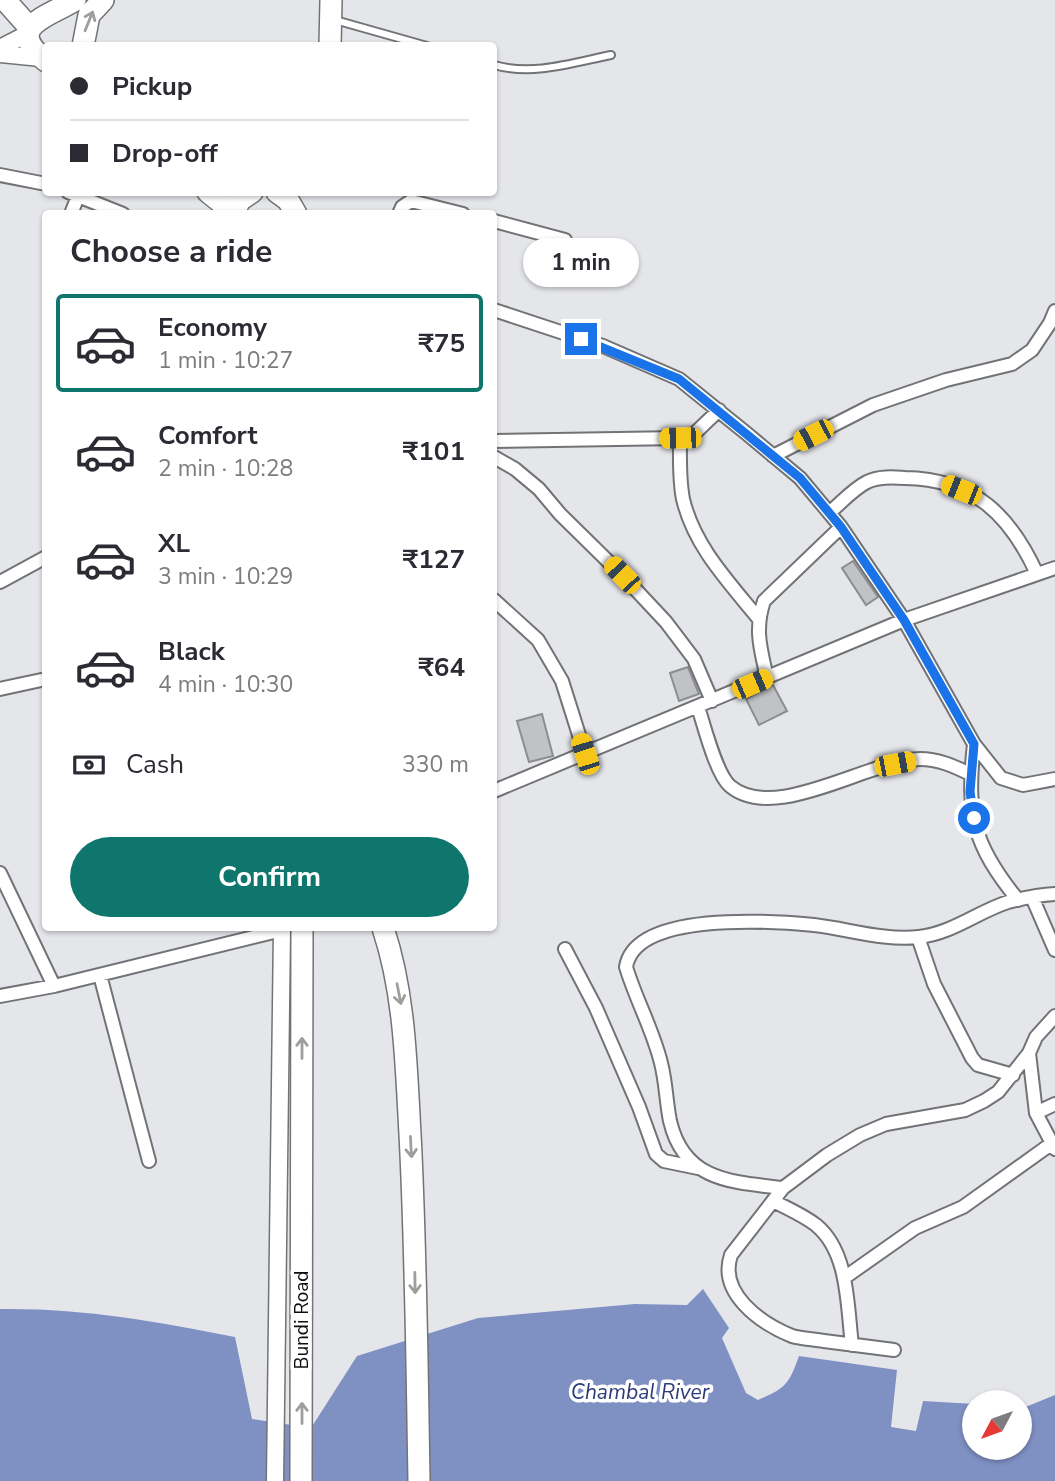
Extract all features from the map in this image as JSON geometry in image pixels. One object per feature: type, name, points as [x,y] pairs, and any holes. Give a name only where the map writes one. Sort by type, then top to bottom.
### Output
[{"type":"main road","points":[[5,0],[31,27]]},
{"type":"main road","points":[[22,0],[42,56]]},
{"type":"main road","points":[[31,27],[75,0]]},
{"type":"main road","points":[[84,42],[89,15],[103,0]]},
{"type":"main road","points":[[330,42],[332,9]]},
{"type":"main road","points":[[213,196],[229,210]]},
{"type":"main road","points":[[235,210],[240,200],[246,196]]},
{"type":"main road","name":"Bundi Road","points":[[289,931],[303,1160],[302,1481]]},
{"type":"main road","points":[[384,931],[402,1011],[414,1215],[419,1481]]},
{"type":"street","points":[[0,48],[31,27]]},
{"type":"street","points":[[0,54],[42,59]]},
{"type":"street","points":[[0,175],[42,183]]},
{"type":"street","points":[[78,196],[113,210]]},
{"type":"street","points":[[401,210],[411,201],[447,210]]},
{"type":"street","points":[[497,222],[565,240]]},
{"type":"street","points":[[497,311],[603,346],[679,379],[719,410],[800,478],[841,527],[904,620],[974,744],[1001,778],[1023,785],[1055,779]]},
{"type":"street","points":[[773,456],[873,405],[946,380],[1012,364],[1032,350],[1055,311]]},
{"type":"street","points":[[497,440],[680,438],[694,435],[719,410]]},
{"type":"street","points":[[680,438],[682,497],[692,529],[712,562],[758,618]]},
{"type":"street","points":[[497,459],[515,469],[539,489],[666,622],[694,659],[712,701]]},
{"type":"street","points":[[830,513],[869,481],[886,477],[915,478],[947,484],[975,495],[1000,516],[1023,545],[1037,574]]},
{"type":"street","points":[[767,678],[758,634],[758,618],[764,601],[841,527]]},
{"type":"street","points":[[0,583],[42,559]]},
{"type":"street","points":[[497,790],[904,620],[1055,568]]},
{"type":"street","points":[[497,603],[538,640],[562,681],[585,754]]},
{"type":"street","points":[[0,689],[42,680]]},
{"type":"street","points":[[698,707],[716,762],[729,785],[748,795],[769,799],[796,795],[919,759],[945,762],[970,774]]},
{"type":"street","points":[[974,744],[970,774],[977,832],[983,851],[997,875],[1017,900]]},
{"type":"street","points":[[0,873],[54,986]]},
{"type":"street","points":[[698,1168],[678,1144],[671,1123],[657,1047],[626,967],[628,955],[638,945],[660,932],[710,923],[814,925],[887,937],[918,937],[946,931],[1017,900],[1055,894]]},
{"type":"street","points":[[1032,897],[1055,950]]},
{"type":"street","points":[[0,996],[54,986],[277,931]]},
{"type":"street","points":[[275,1481],[289,931]]},
{"type":"street","points":[[918,937],[934,984],[972,1058],[978,1065],[1013,1075]]},
{"type":"street","points":[[565,949],[596,1008],[656,1154],[664,1161],[698,1168],[727,1181],[783,1188]]},
{"type":"street","points":[[100,975],[149,1161]]},
{"type":"street","points":[[894,1350],[794,1336],[774,1327],[752,1312],[729,1284],[727,1267],[731,1255],[783,1188],[827,1155],[860,1135],[886,1124],[965,1110],[998,1092],[1029,1053],[1036,1037],[1055,1016]]},
{"type":"street","points":[[844,1278],[915,1228],[963,1207],[1053,1147],[1036,1113],[1029,1053]]},
{"type":"street","points":[[1036,1113],[1055,1104]]},
{"type":"street","points":[[773,1200],[818,1227],[831,1242],[844,1278],[852,1345]]},
{"type":"lane","points":[[332,9],[417,42]]},
{"type":"lane","points":[[497,66],[519,71],[538,70],[611,55]]},
{"type":"water","name":"Chambal River","points":[[703,1289],[729,1328],[722,1338],[746,1393],[758,1400],[785,1384],[799,1356],[897,1370],[891,1427],[916,1431],[923,1401],[962,1403],[962,1460],[1032,1460],[1032,1404],[1055,1395],[1055,1481],[0,1481],[0,1309],[118,1317],[235,1337],[252,1419],[311,1428],[357,1356],[478,1318],[635,1304],[687,1305]]},
{"type":"building","points":[[853,561],[878,597],[866,605],[842,568]]},
{"type":"building","points":[[688,667],[699,694],[679,701],[670,673]]},
{"type":"building","points":[[773,685],[787,711],[759,725],[746,699]]},
{"type":"building","points":[[542,714],[553,756],[529,762],[517,721]]},
{"type":"route","points":[[581,339],[679,379],[800,478],[841,527],[904,620],[974,744],[970,792],[974,818]]}]
